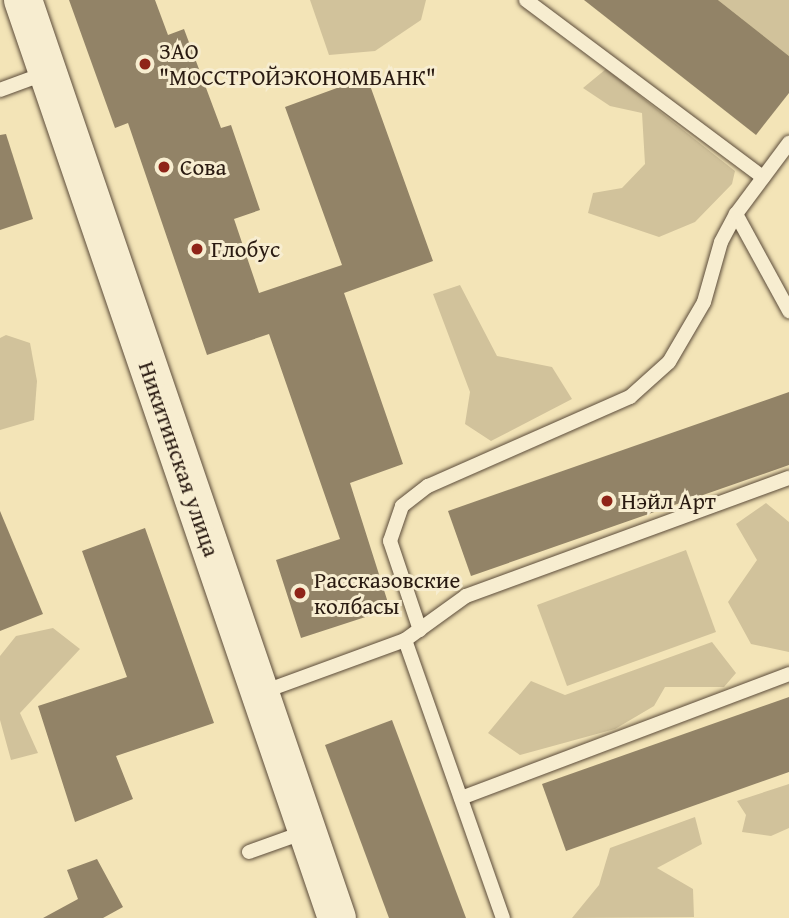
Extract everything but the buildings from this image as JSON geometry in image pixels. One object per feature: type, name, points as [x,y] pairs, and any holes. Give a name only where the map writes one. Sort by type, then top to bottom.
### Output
[{"type":"street","name":"Никитинская улица","points":[[23,0],[337,918]]},
{"type":"lane","points":[[526,0],[763,177]]},
{"type":"lane","points":[[0,90],[47,72]]},
{"type":"lane","points":[[420,630],[390,541],[402,506],[428,486],[629,397],[669,362],[704,302],[721,242],[736,214],[789,143]]},
{"type":"lane","points":[[736,214],[789,312]]},
{"type":"lane","points":[[259,693],[405,640],[466,596],[789,478]]},
{"type":"lane","points":[[405,640],[503,918]]},
{"type":"lane","points":[[461,799],[789,674]]},
{"type":"lane","points":[[248,852],[307,832]]},
{"type":"shaded area","points":[[310,0],[426,0],[421,20],[375,51],[329,55]]},
{"type":"shaded area","points":[[718,0],[789,0],[789,56]]},
{"type":"shaded area","points":[[606,69],[735,171],[732,184],[695,222],[659,237],[588,213],[593,193],[622,188],[645,164],[642,113],[610,106],[583,88]]},
{"type":"shaded area","points":[[460,285],[497,356],[552,367],[572,399],[491,441],[465,424],[470,392],[433,294]]},
{"type":"shaded area","points":[[6,335],[30,343],[37,381],[34,420],[0,430],[0,338]]},
{"type":"shaded area","points":[[766,503],[789,522],[789,652],[751,644],[728,602],[757,560],[736,524]]},
{"type":"shaded area","points":[[686,550],[716,632],[567,686],[537,605]]},
{"type":"shaded area","points":[[53,628],[80,649],[20,713],[38,753],[11,760],[0,720],[0,656],[16,636]]},
{"type":"shaded area","points":[[712,642],[736,673],[724,687],[665,687],[654,706],[615,729],[520,755],[488,733],[531,681],[565,695]]},
{"type":"shaded area","points":[[789,784],[789,828],[771,836],[742,832],[746,815],[737,801]]},
{"type":"shaded area","points":[[695,817],[702,844],[657,868],[693,889],[694,917],[572,918],[599,885],[610,848]]},
{"type":"place","name":"ЗАО \"МОССТРОЙЭКОНОМБАНК\"","points":[[145,64]]},
{"type":"place","name":"Сова","points":[[164,167]]},
{"type":"place","name":"Глобус","points":[[197,249]]},
{"type":"place","name":"Нэйл Арт","points":[[607,501]]},
{"type":"place","name":"Рассказовские колбасы","points":[[300,593]]}]
